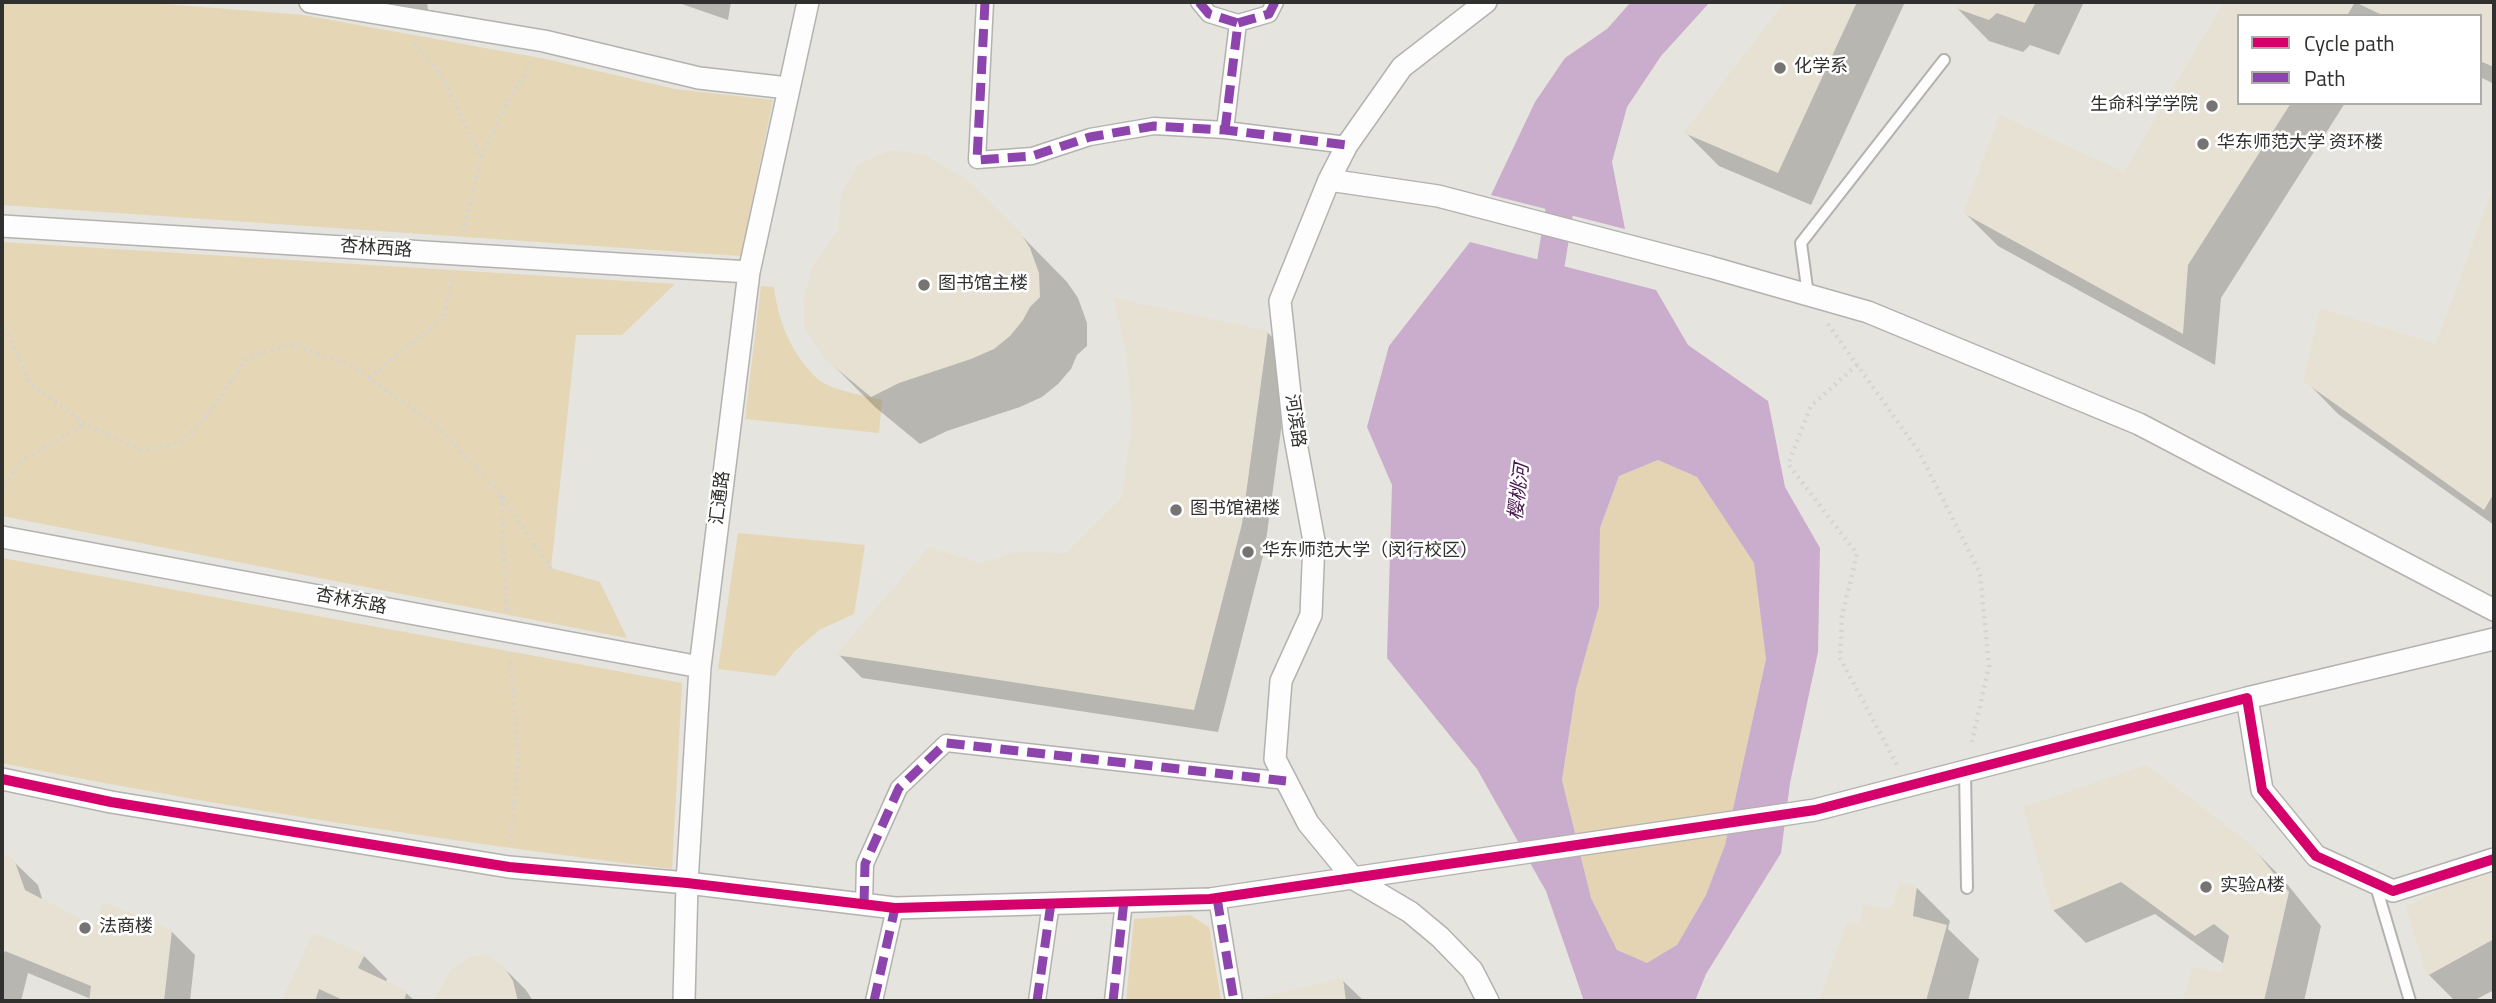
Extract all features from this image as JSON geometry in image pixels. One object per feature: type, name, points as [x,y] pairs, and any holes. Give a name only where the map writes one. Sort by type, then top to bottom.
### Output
[{"type":"street","points":[[310,2],[544,41],[699,78],[788,88]]},
{"type":"street","name":"汇通路","points":[[684,1001],[687,883],[700,667],[750,272],[808,2]]},
{"type":"street","points":[[985,2],[977,160],[1032,156],[1090,137],[1154,126],[1226,130],[1348,145]]},
{"type":"street","points":[[1199,2],[1209,13],[1238,23],[1269,13],[1275,2]]},
{"type":"street","name":"河滨路","points":[[1354,879],[1308,823],[1275,759],[1281,681],[1311,615],[1314,541],[1294,432],[1280,301],[1329,180],[1348,145],[1402,67],[1486,2]]},
{"type":"street","points":[[1226,130],[1238,23]]},
{"type":"street","points":[[1329,180],[1438,196],[1868,312],[2139,424],[2494,610]]},
{"type":"street","name":"杏林西路","points":[[2,226],[750,272]]},
{"type":"street","name":"杏林东路","points":[[2,537],[700,667]]},
{"type":"street","points":[[2,779],[111,802],[509,867],[687,883],[894,908],[1217,898],[1815,810],[2247,698],[2494,639]]},
{"type":"street","points":[[2247,698],[2262,790],[2316,856],[2393,891],[2494,859]]},
{"type":"street","points":[[864,904],[865,864],[899,788],[946,743],[1286,781]]},
{"type":"street","points":[[1354,879],[1410,912],[1440,937],[1472,970],[1488,1001]]},
{"type":"street","points":[[1217,898],[1234,1001]]},
{"type":"street","points":[[1113,1001],[1124,901]]},
{"type":"street","points":[[1037,1001],[1051,904]]},
{"type":"street","points":[[874,1001],[894,908]]},
{"type":"lane","points":[[1808,295],[1801,243],[1944,60]]},
{"type":"lane","points":[[1965,771],[1967,888]]},
{"type":"lane","points":[[2375,883],[2410,1001]]},
{"type":"path","points":[[393,15],[445,82],[481,158]]},
{"type":"path","points":[[369,378],[444,317],[481,158],[509,100],[544,41]]},
{"type":"path","points":[[1808,295],[1919,452],[1980,573],[1989,666],[1965,771]]},
{"type":"path","points":[[2,322],[31,384],[85,424],[142,450],[181,443],[213,408],[247,358],[291,344],[353,366],[442,431],[501,495],[551,569]]},
{"type":"path","points":[[1857,365],[1811,406],[1788,464],[1857,554],[1842,616],[1840,658],[1908,786]]},
{"type":"path","points":[[2,492],[18,463],[85,424]]},
{"type":"path","points":[[501,495],[518,757],[509,867]]},
{"type":"shaded area","name":"华东师范大学（闵行校区）","points":[[2,2],[2494,2],[2494,1001],[2,1001]]},
{"type":"shaded area","points":[[2,2],[140,2],[303,15],[546,59],[675,89],[773,100],[741,256],[2,205]]},
{"type":"shaded area","points":[[2,242],[675,284],[622,335],[576,335],[551,568],[600,582],[627,638],[2,516]]},
{"type":"shaded area","points":[[761,286],[774,287],[788,338],[809,371],[824,384],[882,400],[879,433],[745,419]]},
{"type":"shaded area","points":[[1658,460],[1697,477],[1754,563],[1766,659],[1725,845],[1706,895],[1677,945],[1648,964],[1617,950],[1591,898],[1562,780],[1576,689],[1599,606],[1600,528],[1619,476]]},
{"type":"shaded area","points":[[738,533],[865,545],[854,614],[819,630],[794,652],[775,676],[718,669]]},
{"type":"shaded area","points":[[2,558],[682,683],[672,869],[336,822],[168,795],[2,763]]},
{"type":"shaded area","points":[[1190,915],[1209,927],[1221,1001],[1126,1001],[1134,919]]},
{"type":"water","points":[[1631,2],[1710,2],[1661,56],[1627,107],[1612,162],[1625,229],[1491,195],[1535,102],[1565,58],[1607,29]]},
{"type":"water","points":[[1470,242],[1656,290],[1688,345],[1768,401],[1785,487],[1820,548],[1818,652],[1790,783],[1781,853],[1706,974],[1695,1001],[1584,1001],[1546,891],[1477,769],[1387,658],[1392,485],[1367,427],[1389,346]],"holes":[[[1658,460],[1697,477],[1754,563],[1766,659],[1725,845],[1706,895],[1677,945],[1647,963],[1617,950],[1591,898],[1562,780],[1576,689],[1599,606],[1600,528],[1619,476]]]},
{"type":"building","name":"化学系","points":[[1785,2],[1857,2],[1778,173],[1684,133]]},
{"type":"building","points":[[1957,2],[2036,2],[2025,23],[1997,13],[1989,20],[1955,8]]},
{"type":"building","name":"华东师范大学 资环楼","points":[[2224,2],[2355,2],[2348,14],[2237,14],[2237,105],[2290,105],[2188,265],[2183,334],[1963,213],[2000,115],[2124,172]]},
{"type":"building","points":[[2355,2],[2494,2],[2494,67],[2482,62],[2482,14],[2380,14]]},
{"type":"building","name":"图书馆主楼","points":[[891,150],[925,155],[967,180],[1019,231],[1030,248],[1039,273],[1040,297],[1010,336],[994,349],[899,383],[871,397],[825,359],[804,327],[804,300],[812,267],[838,231],[841,194],[859,164]]},
{"type":"building","points":[[2494,185],[2494,493],[2484,510],[2303,381],[2320,308],[2436,344]]},
{"type":"building","name":"图书馆裙楼","points":[[1114,298],[1268,331],[1242,524],[1194,710],[836,655],[929,547],[980,563],[1017,552],[1066,553],[1122,497],[1132,422],[1127,358]]},
{"type":"building","name":"实验A楼","points":[[2146,765],[2250,844],[2289,892],[2264,1001],[2183,1001],[2193,967],[2221,972],[2229,936],[2214,924],[2195,936],[2121,882],[2052,911],[2023,807]]},
{"type":"building","name":"法商楼","points":[[2,853],[14,859],[25,890],[94,926],[104,902],[172,930],[164,1001],[89,1001],[91,986],[5,951],[2,958]]},
{"type":"building","points":[[2494,862],[2494,939],[2427,976],[2406,907]]},
{"type":"building","points":[[1900,883],[1917,886],[1913,916],[1947,925],[1926,1001],[1819,1001],[1847,923],[1859,924],[1863,904],[1891,910]]},
{"type":"building","points":[[313,933],[365,954],[358,968],[407,991],[404,1001],[345,1001],[319,989],[315,1001],[282,1001]]},
{"type":"building","points":[[487,955],[503,965],[513,981],[518,1001],[433,1001],[452,969],[469,957]]},
{"type":"building","points":[[1343,978],[1346,1001],[1264,1001],[1263,997]]},
{"type":"waterway","name":"樱桃河","points":[[1545,299],[1565,176]]},
{"type":"marked path","points":[[985,2],[977,160],[1032,156],[1090,137],[1154,126],[1225,130],[1347,145]]},
{"type":"marked path","points":[[1199,2],[1209,14],[1238,23]]},
{"type":"marked path","points":[[1225,130],[1238,23],[1269,14],[1275,2]]},
{"type":"marked path","points":[[864,904],[865,864],[899,788],[946,743],[1286,781]]},
{"type":"marked path","points":[[1217,898],[1234,1001]]},
{"type":"marked path","points":[[1113,1001],[1124,901]]},
{"type":"marked path","points":[[1037,1001],[1051,903]]},
{"type":"marked path","points":[[874,1001],[895,908]]},
{"type":"cycle path","points":[[2,779],[111,802],[509,867],[687,883],[895,908],[1210,899],[1815,810],[2247,698],[2262,790],[2316,856],[2393,891],[2494,859]]},
{"type":"place","name":"化学系","points":[[1780,68]]},
{"type":"place","name":"生命科学学院","points":[[2212,106]]},
{"type":"place","name":"华东师范大学 资环楼","points":[[2203,144]]},
{"type":"place","name":"图书馆主楼","points":[[924,285]]},
{"type":"place","name":"图书馆裙楼","points":[[1176,510]]},
{"type":"place","name":"华东师范大学（闵行校区）","points":[[1248,552]]},
{"type":"place","name":"实验A楼","points":[[2206,887]]},
{"type":"place","name":"法商楼","points":[[85,928]]}]
